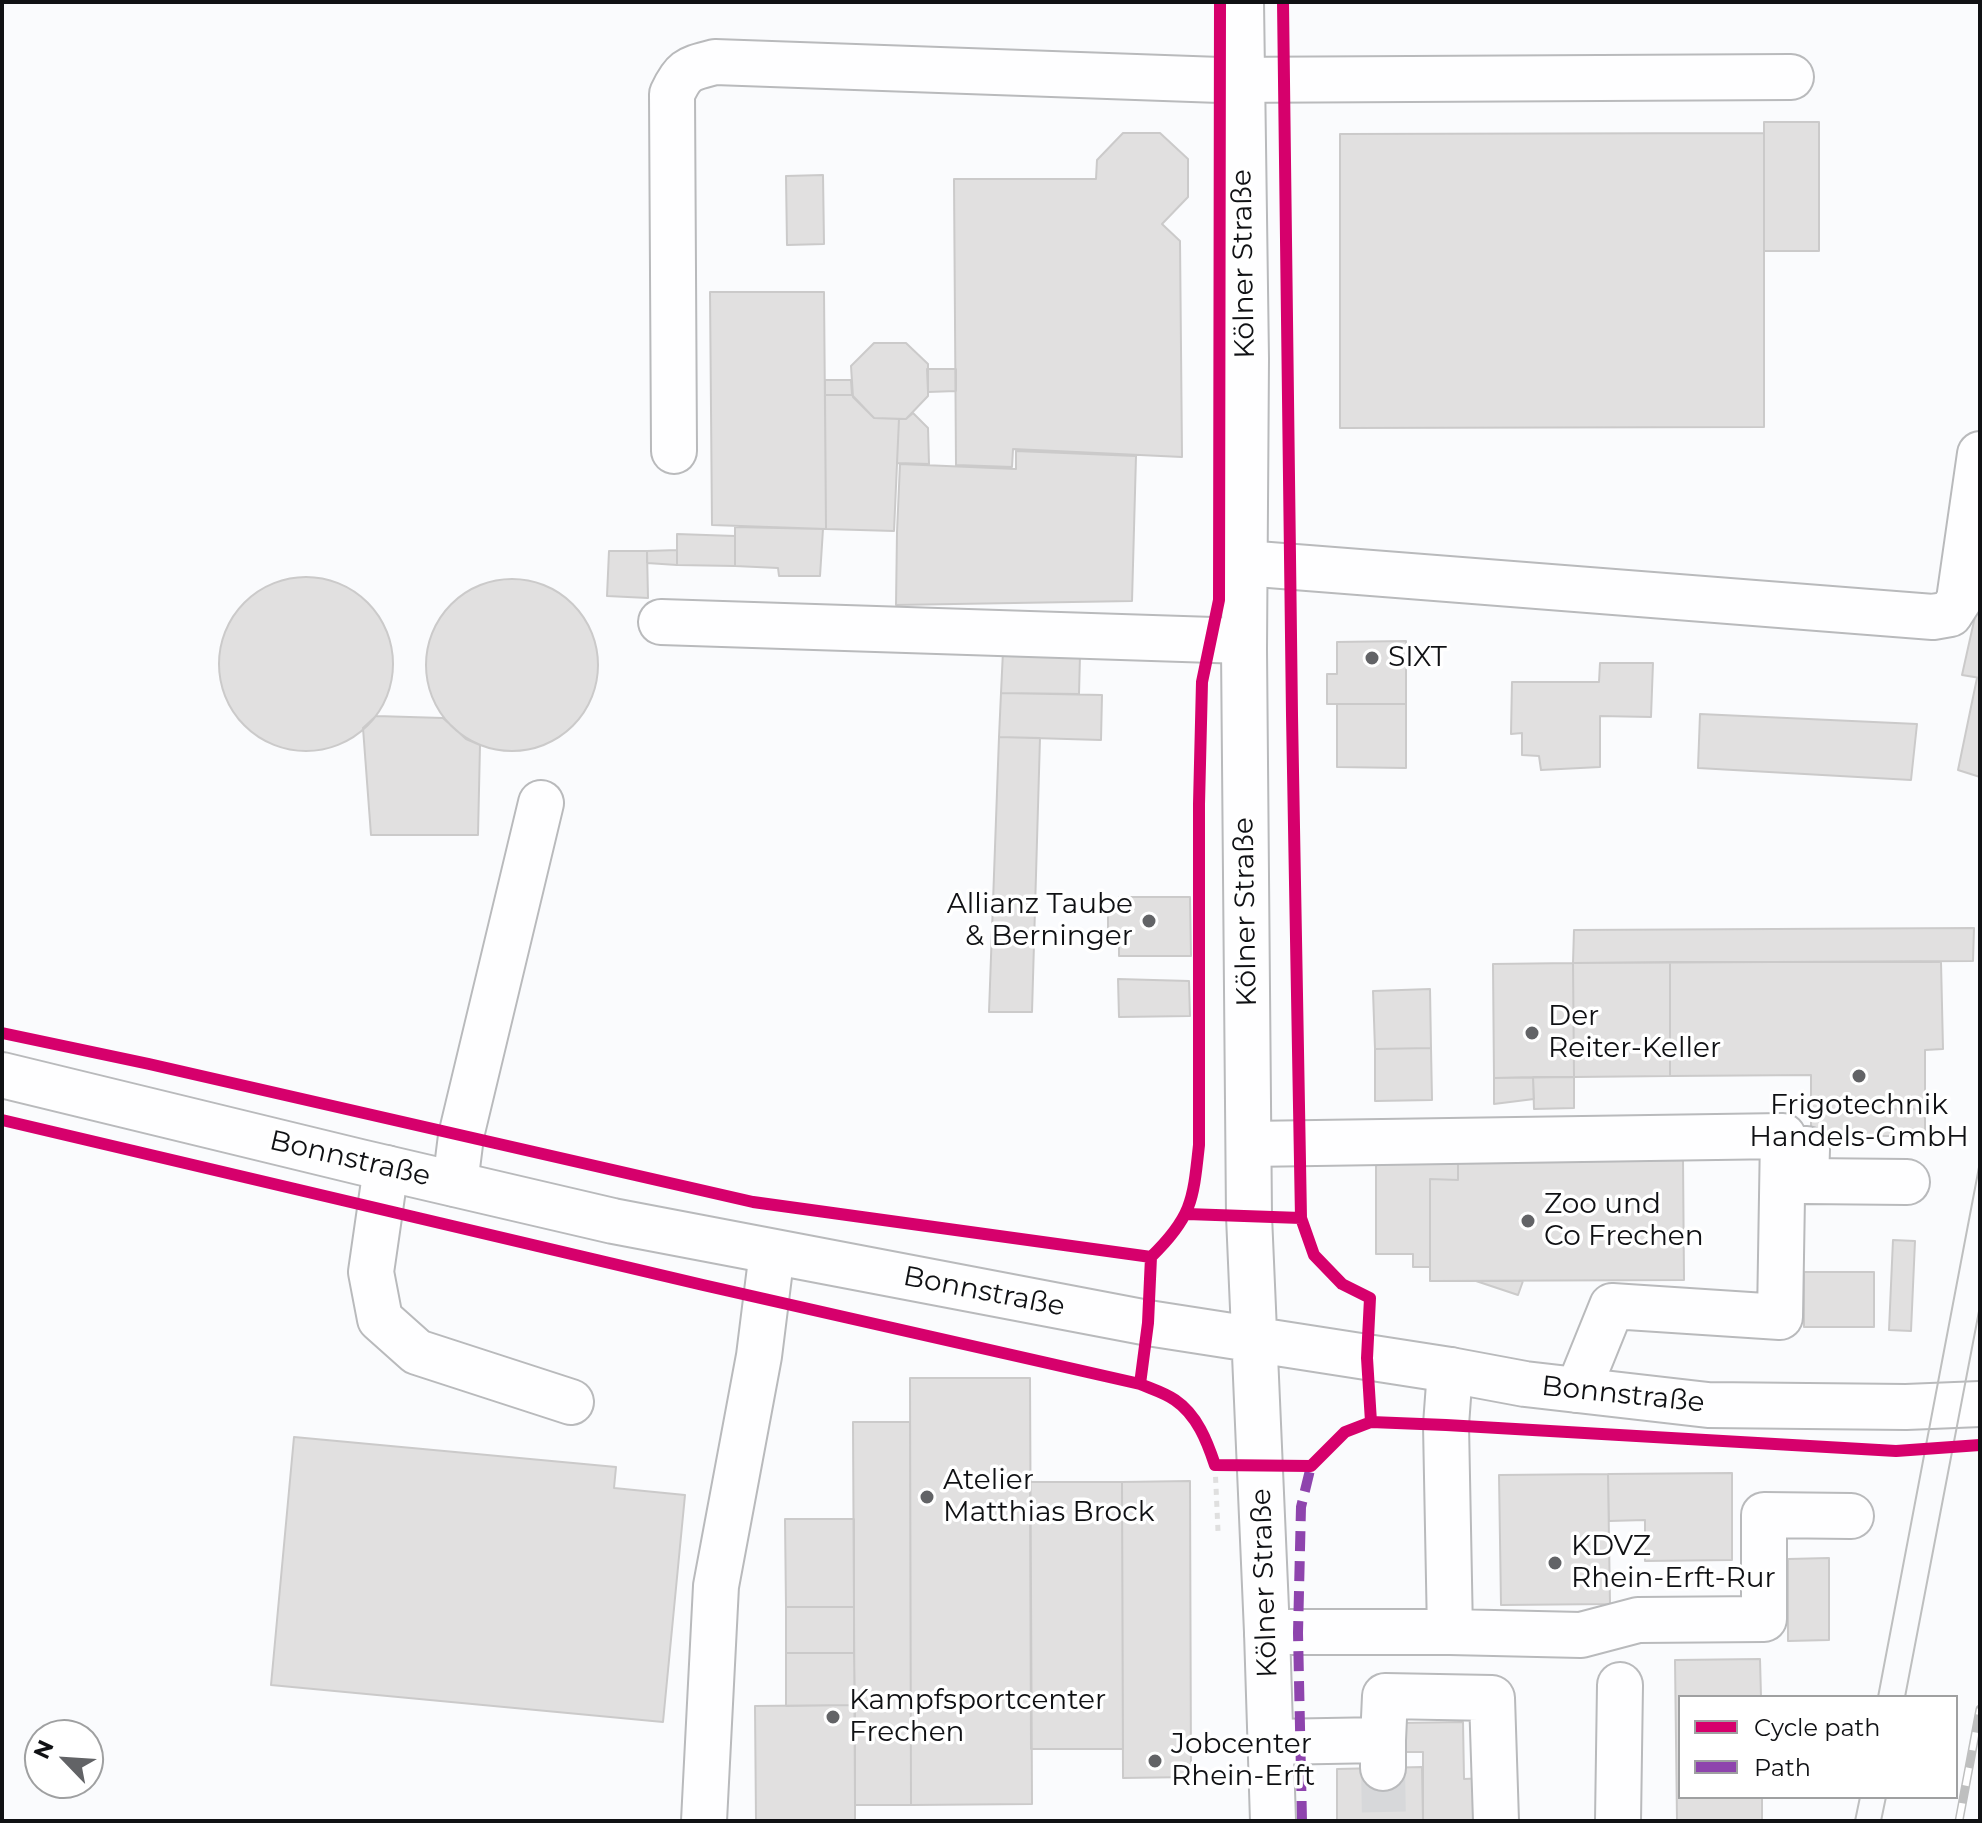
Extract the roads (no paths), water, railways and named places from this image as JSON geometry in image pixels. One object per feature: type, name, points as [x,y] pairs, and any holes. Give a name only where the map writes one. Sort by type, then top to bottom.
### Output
[{"type":"main road","name":"Kölner Straße","points":[[1241,2],[1246,359],[1244,641],[1249,1216],[1273,1821]]},
{"type":"main road","points":[[674,451],[672,94],[688,70],[715,62],[1242,79],[1791,77]]},
{"type":"main road","points":[[1244,563],[1933,617],[1950,614],[1959,600],[1980,454]]},
{"type":"main road","points":[[661,622],[1244,641]]},
{"type":"main road","points":[[455,1184],[461,1136],[541,803]]},
{"type":"main road","name":"Bonnstraße","points":[[2,1075],[613,1221],[1125,1319],[1525,1384],[1708,1405],[1906,1407],[1980,1404]]},
{"type":"main road","points":[[1249,1144],[1783,1136],[1780,1317],[1612,1306],[1578,1390]]},
{"type":"main road","points":[[1783,1149],[1807,1149],[1806,1181],[1907,1182]]},
{"type":"main road","points":[[386,1168],[371,1272],[380,1319],[417,1352],[571,1402]]},
{"type":"main road","points":[[704,1821],[716,1586],[759,1356],[772,1252]]},
{"type":"main road","points":[[1450,1370],[1446,1425],[1450,1632]]},
{"type":"main road","points":[[1267,1632],[1581,1635],[1638,1620],[1764,1619],[1764,1515],[1851,1516]]},
{"type":"main road","points":[[1618,1821],[1620,1685]]},
{"type":"main road","points":[[1271,1742],[1383,1754],[1385,1696],[1492,1698],[1496,1821]]},
{"type":"tunnel","points":[[1383,1768],[1384,1821]]},
{"type":"tram line","points":[[1878,1695],[1980,1162]]},
{"type":"tram line","points":[[1905,1695],[1980,1306]]},
{"type":"tram line","points":[[1855,1821],[1860,1799]]},
{"type":"tram line","points":[[1881,1821],[1886,1799]]},
{"type":"railway","points":[[1959,1821],[1980,1709]]},
{"type":"place","name":"SIXT","points":[[1372,658]]},
{"type":"place","name":"Allianz Taube & Berninger","points":[[1149,921]]},
{"type":"place","name":"Der Reiter-Keller","points":[[1532,1033]]},
{"type":"place","name":"Frigotechnik Handels-GmbH","points":[[1859,1076]]},
{"type":"place","name":"Zoo und Co Frechen","points":[[1528,1221]]},
{"type":"place","name":"Atelier Matthias Brock","points":[[927,1497]]},
{"type":"place","name":"KDVZ Rhein-Erft-Rur","points":[[1555,1563]]},
{"type":"place","name":"Kampfsportcenter Frechen","points":[[833,1717]]},
{"type":"place","name":"Jobcenter Rhein-Erft","points":[[1155,1761]]}]
